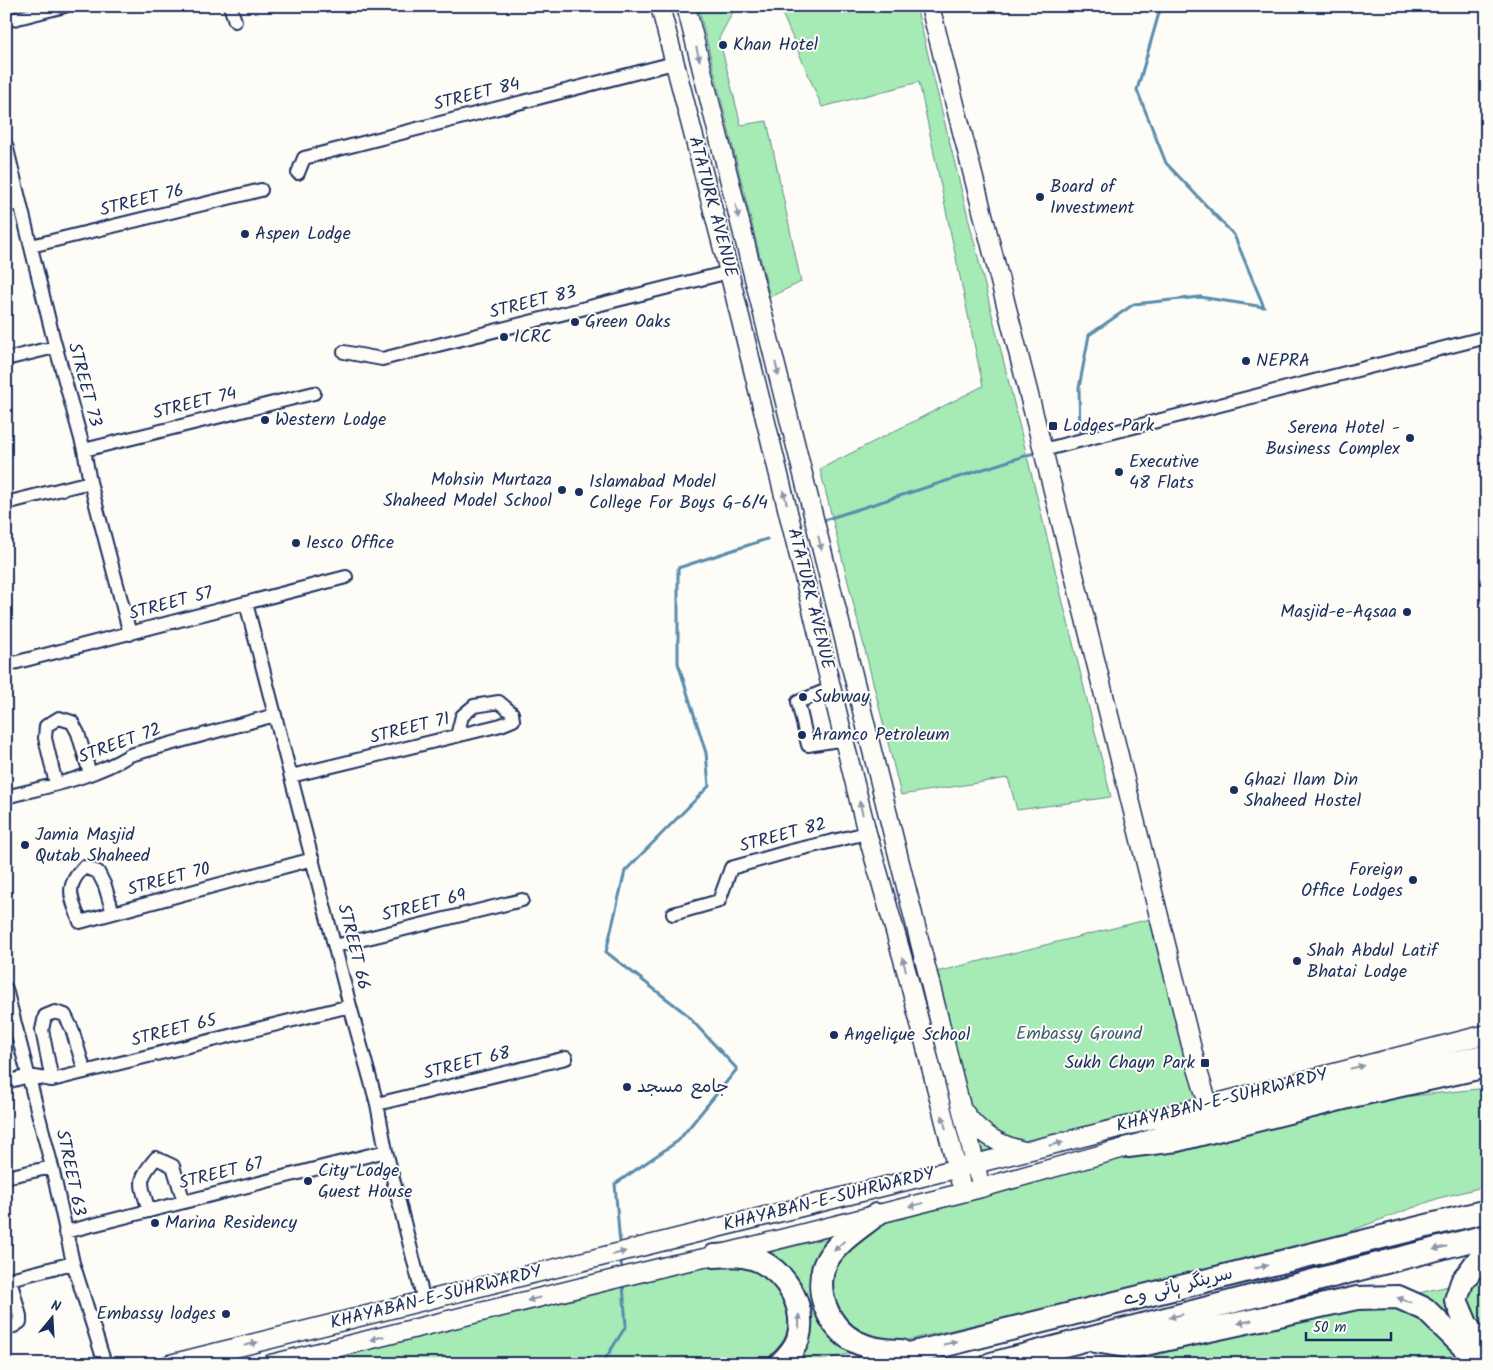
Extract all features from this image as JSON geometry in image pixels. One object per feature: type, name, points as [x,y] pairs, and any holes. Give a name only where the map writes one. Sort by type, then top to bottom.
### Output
[{"type":"highway","points":[[1364,1242],[1407,1218],[1487,1196]]},
{"type":"highway","name":"سرینگر ہائی وے","points":[[868,1364],[1487,1211]]},
{"type":"highway","points":[[876,1215],[832,1252],[822,1274],[822,1293],[827,1313],[839,1329],[854,1341],[888,1351],[916,1351]]},
{"type":"highway","name":"سرینگر ہائی وے","points":[[991,1364],[1487,1236]]},
{"type":"highway","points":[[1487,1248],[1462,1282],[1456,1300],[1467,1326],[1487,1350]]},
{"type":"highway","points":[[714,1256],[744,1256],[759,1261],[773,1269],[793,1293],[799,1315],[798,1339],[793,1349],[780,1364]]},
{"type":"highway","points":[[1086,1339],[1131,1347],[1357,1298],[1398,1297],[1425,1308],[1481,1364]]},
{"type":"main road","points":[[1128,1147],[1177,1141],[1352,1097],[1487,1067]]},
{"type":"street","points":[[6,21],[65,6]]},
{"type":"street","points":[[230,6],[235,21]]},
{"type":"street","name":"ATATURK AVENUE","points":[[660,6],[729,272],[867,832],[908,977],[963,1192]]},
{"type":"street","name":"ATATURK AVENUE","points":[[686,6],[982,1188]]},
{"type":"street","points":[[930,6],[1196,1065],[1208,1104]]},
{"type":"street","name":"STREET 84","points":[[298,173],[304,158],[674,63]]},
{"type":"street","name":"STREET 73","points":[[6,145],[55,347],[84,450],[90,482],[130,634]]},
{"type":"street","name":"STREET 76","points":[[31,246],[261,190]]},
{"type":"street","points":[[6,206],[20,202]]},
{"type":"street","name":"STREET 83","points":[[344,352],[382,359],[729,272]]},
{"type":"street","points":[[741,321],[763,314]]},
{"type":"street","points":[[1043,450],[1487,337]]},
{"type":"street","points":[[6,359],[55,347]]},
{"type":"street","name":"STREET 74","points":[[84,450],[314,393]]},
{"type":"street","points":[[6,503],[90,482]]},
{"type":"street","name":"STREET 57","points":[[6,665],[346,577]]},
{"type":"street","name":"STREET 66","points":[[246,603],[377,1104],[386,1151],[424,1301]]},
{"type":"street","points":[[832,688],[798,702],[808,744],[844,739]]},
{"type":"street","name":"STREET 71","points":[[291,776],[457,736],[501,725],[513,720],[512,713],[499,702],[474,706],[462,716],[457,736]]},
{"type":"street","name":"STREET 72","points":[[6,797],[90,774],[112,766],[130,755],[275,715]]},
{"type":"street","points":[[56,784],[45,738],[46,726],[59,718],[72,722],[78,734],[90,774]]},
{"type":"street","name":"STREET 82","points":[[673,914],[719,901],[731,868],[867,832]]},
{"type":"street","name":"STREET 70","points":[[113,913],[105,886],[98,872],[84,868],[73,878],[70,892],[80,922],[312,859]]},
{"type":"street","name":"STREET 69","points":[[335,946],[522,900]]},
{"type":"street","name":"STREET 63","points":[[6,989],[52,1167],[73,1263],[104,1364]]},
{"type":"street","name":"STREET 65","points":[[6,1082],[29,1076],[52,1080],[350,1006]]},
{"type":"street","points":[[52,1080],[42,1030],[45,1016],[55,1012],[65,1015],[72,1028],[85,1072]]},
{"type":"street","name":"KHAYABAN-E-SUHRWARDY","points":[[170,1364],[1024,1152],[1487,1034]]},
{"type":"street","name":"KHAYABAN-E-SUHRWARDY","points":[[271,1364],[714,1256],[982,1188],[1128,1147],[1185,1127],[1487,1053]]},
{"type":"street","name":"STREET 68","points":[[377,1104],[566,1058]]},
{"type":"street","points":[[962,1108],[982,1132],[1009,1148],[1024,1152]]},
{"type":"street","name":"STREET 67","points":[[65,1232],[386,1151]]},
{"type":"street","points":[[148,1211],[141,1182],[145,1171],[156,1158],[173,1166],[184,1202]]},
{"type":"street","points":[[6,1177],[52,1167]]},
{"type":"street","points":[[6,1327],[14,1326],[20,1322],[20,1316],[8,1280],[73,1263]]},
{"type":"street","points":[[563,1292],[564,1267]]},
{"type":"green space","points":[[698,6],[736,6],[719,38],[741,125],[767,121],[801,282],[770,297]]},
{"type":"green space","points":[[779,6],[916,6],[1111,797],[1017,810],[1008,778],[901,795],[820,469],[983,386],[919,82],[822,107]]},
{"type":"green space","name":"Embassy Ground","points":[[1154,918],[1198,1103],[964,1159],[916,977]]},
{"type":"green space","points":[[1487,1088],[1487,1186],[1439,1198],[1326,1240],[805,1364],[296,1364],[1095,1164],[1402,1097]]},
{"type":"green space","points":[[1487,1277],[1487,1364],[1116,1364]]},
{"type":"waterway","points":[[1080,437],[1079,388],[1089,335],[1134,304],[1200,297],[1264,307],[1234,235],[1166,163],[1137,90],[1161,6]]},
{"type":"waterway","points":[[821,521],[1037,452]]},
{"type":"waterway","points":[[620,1245],[615,1184],[678,1141],[737,1069],[685,1013],[606,952],[625,871],[709,786],[706,753],[678,663],[678,568],[767,539]]},
{"type":"waterway","points":[[621,1259],[622,1273]]},
{"type":"waterway","points":[[602,1364],[626,1326],[623,1284]]},
{"type":"place","name":"Khan Hotel","points":[[723,45]]},
{"type":"place","name":"Board of Investment","points":[[1040,197]]},
{"type":"place","name":"Aspen Lodge","points":[[245,234]]},
{"type":"place","name":"Green Oaks","points":[[575,322]]},
{"type":"place","name":"ICRC","points":[[504,337]]},
{"type":"place","name":"NEPRA","points":[[1246,361]]},
{"type":"place","name":"Western Lodge","points":[[265,420]]},
{"type":"place","name":"Lodges Park","points":[[1053,426]]},
{"type":"place","name":"Serena Hotel - Business Complex","points":[[1410,438]]},
{"type":"place","name":"Executive 48 Flats","points":[[1119,472]]},
{"type":"place","name":"Mohsin Murtaza Shaheed Model School","points":[[562,490]]},
{"type":"place","name":"Islamabad Model College For Boys G-6/4","points":[[579,492]]},
{"type":"place","name":"Iesco Office","points":[[296,543]]},
{"type":"place","name":"Masjid-e-Aqsaa","points":[[1407,612]]},
{"type":"place","name":"Subway","points":[[803,697]]},
{"type":"place","name":"Aramco Petroleum","points":[[802,735]]},
{"type":"place","name":"Ghazi Ilam Din Shaheed Hostel","points":[[1234,790]]},
{"type":"place","name":"Jamia Masjid Qutab Shaheed","points":[[25,845]]},
{"type":"place","name":"Foreign Office Lodges","points":[[1413,880]]},
{"type":"place","name":"Shah Abdul Latif Bhatai Lodge","points":[[1297,961]]},
{"type":"place","name":"Angelique School","points":[[834,1035]]},
{"type":"place","name":"Sukh Chayn Park","points":[[1205,1063]]},
{"type":"place","name":"جامع مسجد","points":[[627,1087]]},
{"type":"place","name":"City Lodge Guest House","points":[[308,1181]]},
{"type":"place","name":"Marina Residency","points":[[155,1223]]},
{"type":"place","name":"Embassy lodges","points":[[226,1314]]}]
